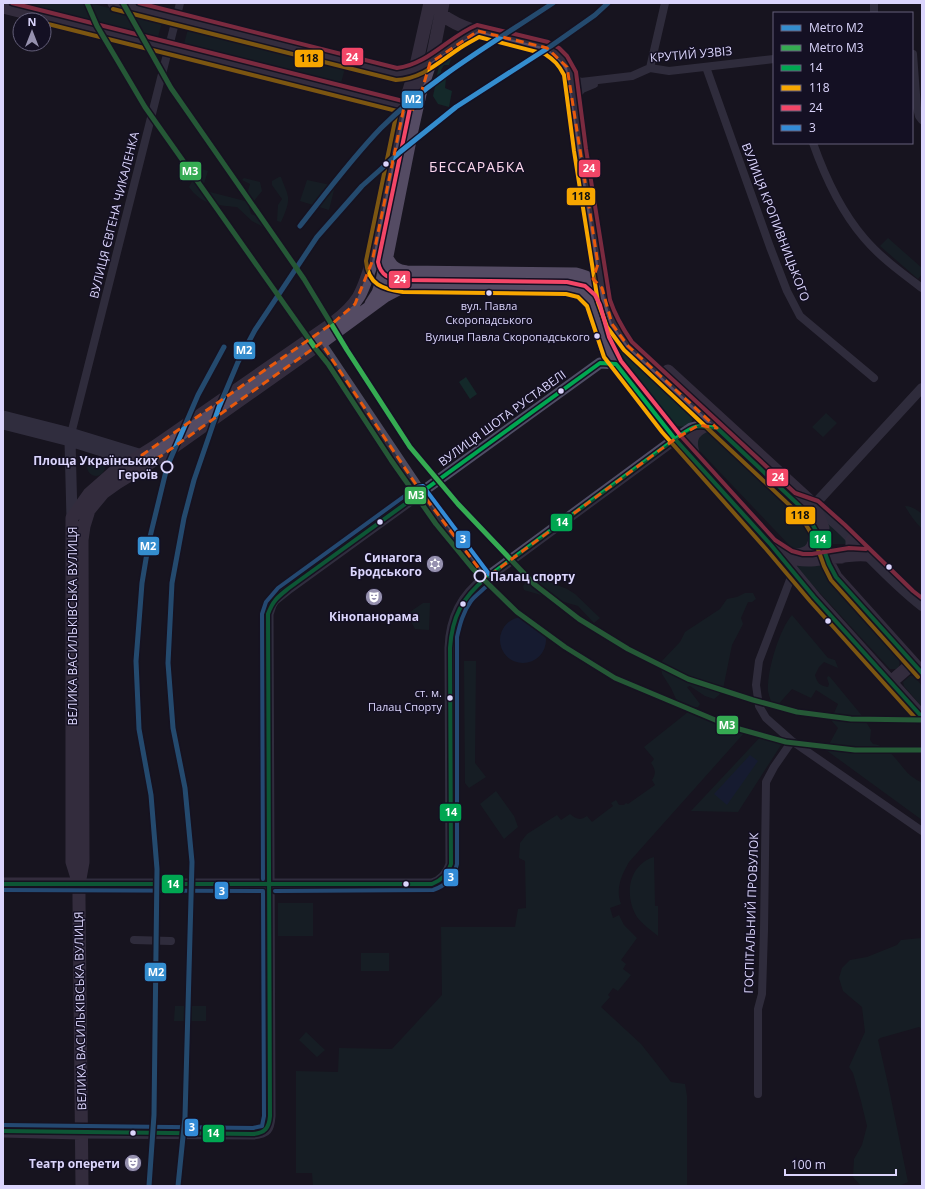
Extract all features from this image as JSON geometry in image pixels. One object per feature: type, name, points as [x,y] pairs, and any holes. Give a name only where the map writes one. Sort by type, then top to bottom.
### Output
[{"type":"main road","points":[[114,3],[398,74],[415,70],[430,63],[459,42],[478,31]]},
{"type":"main road","points":[[410,109],[415,70],[430,3]]},
{"type":"main road","points":[[3,7],[410,109]]},
{"type":"main road","points":[[410,109],[430,63],[442,8]]},
{"type":"main road","points":[[442,8],[454,23],[478,31],[547,48],[563,60],[571,78],[598,264],[605,306],[612,324],[628,346],[712,426],[805,511],[814,526],[834,574],[922,673]]},
{"type":"main road","name":"ВЕЛИКА ВАСИЛЬКІВСЬКА ВУЛИЦЯ","points":[[366,311],[378,293],[382,281],[410,109]]},
{"type":"main road","name":"ВЕЛИКА ВАСИЛЬКІВСЬКА ВУЛИЦЯ","points":[[82,1186],[79,884],[83,862],[82,540],[84,526],[89,510],[103,493],[117,483],[140,460],[347,313],[355,304],[365,285],[372,262],[410,109]]},
{"type":"main road","points":[[386,256],[392,267],[398,271],[411,273],[576,274],[592,279],[602,288],[618,321],[634,341],[814,505],[824,530],[827,557]]},
{"type":"main road","points":[[372,262],[374,273],[382,281],[404,286],[567,288],[579,286],[592,279],[598,264]]},
{"type":"main road","name":"ВЕЛИКА ВАСИЛЬКІВСЬКА ВУЛИЦЯ","points":[[79,884],[72,862],[72,518],[89,494],[114,472],[140,460],[160,456],[321,343],[385,296],[404,286]]},
{"type":"main road","points":[[567,288],[581,291],[587,296],[592,303],[609,354],[675,439],[922,717]]},
{"type":"main road","name":"ВУЛИЦЯ ШОТА РУСТАВЕЛІ","points":[[81,1133],[253,1134],[261,1133],[266,1130],[270,1124],[268,614],[271,605],[282,593],[600,363],[616,364]]},
{"type":"main road","points":[[3,416],[140,460]]},
{"type":"main road","points":[[3,424],[70,437]]},
{"type":"main road","points":[[3,884],[269,885],[437,883],[444,878],[451,864],[451,636],[457,612],[468,593],[486,578],[675,439],[696,426],[712,426]]},
{"type":"main road","points":[[696,462],[692,450],[692,438],[697,430],[712,426]]},
{"type":"main road","points":[[70,437],[72,518]]},
{"type":"main road","points":[[783,552],[792,555],[802,555],[810,551],[814,541],[814,526]]},
{"type":"main road","points":[[834,574],[838,561],[852,548],[852,540]]},
{"type":"main road","points":[[771,546],[796,559],[812,560],[845,554],[866,554]]},
{"type":"main road","points":[[891,682],[913,663]]},
{"type":"main road","points":[[3,1131],[81,1133]]},
{"type":"street","name":"ВУЛИЦЯ ЄВГЕНА ЧИКАЛЕНКА","points":[[70,437],[180,3]]},
{"type":"street","points":[[650,68],[666,3]]},
{"type":"street","points":[[922,52],[913,54],[917,108],[919,116],[922,120]]},
{"type":"street","name":"КРУТИЙ УЗВІЗ","points":[[571,78],[581,82],[632,76],[650,68],[668,71],[773,59]]},
{"type":"street","name":"ВУЛИЦЯ КРОПИВНИЦЬКОГО","points":[[706,67],[770,247],[794,306],[800,316],[874,378]]},
{"type":"street","name":"КРУТИЙ УЗВІЗ","points":[[573,100],[582,89],[611,79]]},
{"type":"street","points":[[813,144],[832,191],[864,238],[888,261],[922,288]]},
{"type":"street","points":[[321,343],[421,492],[486,578]]},
{"type":"street","points":[[814,505],[922,388]]},
{"type":"street","points":[[792,498],[814,505],[841,529],[909,596],[922,606]]},
{"type":"street","points":[[793,572],[759,661],[756,685],[759,706],[766,718],[792,741],[922,831]]},
{"type":"street","name":"ГОСПІТАЛЬНИЙ ПРОВУЛОК","points":[[758,1094],[758,1009],[762,994],[764,938],[766,782],[774,767],[792,741]]},
{"type":"street","points":[[134,940],[171,941]]},
{"type":"highlighted area","points":[[478,31],[547,48],[567,67],[598,264],[593,279],[602,288],[612,324],[628,346],[717,428],[699,425],[675,439],[486,578],[421,492],[321,343],[161,456],[148,463],[142,455],[333,323],[355,304],[372,262],[404,107],[416,110],[430,63]]},
{"type":"green space","points":[[24,3],[90,3],[162,22],[158,37]]},
{"type":"green space","points":[[188,29],[345,68],[341,83],[184,44]]},
{"type":"green space","points":[[462,45],[460,53],[451,59],[449,65],[444,65],[441,70],[442,75],[446,78],[445,88],[452,91],[449,107],[438,104],[433,96],[436,82],[437,83],[438,80],[436,79],[440,62]]},
{"type":"green space","points":[[199,168],[208,171],[202,190],[245,201],[250,184],[242,180],[244,178],[260,182],[262,191],[249,207],[251,214],[266,220],[268,223],[265,228],[252,221],[237,207],[222,206],[210,203],[204,201],[194,193],[189,187]]},
{"type":"green space","points":[[281,177],[288,197],[287,207],[281,222],[277,221],[278,205],[282,199],[272,185],[272,181]]},
{"type":"green space","points":[[307,180],[335,186],[329,210],[300,201]]},
{"type":"green space","points":[[888,238],[922,268],[922,274],[918,279],[880,246]]},
{"type":"green space","points":[[616,345],[693,414],[692,421],[688,425],[681,427],[675,425],[630,369]]},
{"type":"green space","points":[[466,377],[477,394],[470,399],[459,382]]},
{"type":"green space","points":[[826,413],[837,423],[823,437],[812,427]]},
{"type":"green space","points":[[709,430],[798,512],[808,529],[808,538],[805,547],[796,549],[791,547],[695,446],[695,436]]},
{"type":"green space","points":[[96,458],[102,461],[105,467],[102,473],[96,476],[90,473],[87,467],[90,461]]},
{"type":"green space","points":[[905,506],[912,507],[922,514],[922,529],[913,518]]},
{"type":"green space","points":[[828,523],[847,540],[846,544],[830,544],[825,526]]},
{"type":"green space","points":[[819,562],[835,588],[899,659],[900,662],[896,669],[890,669],[795,566]]},
{"type":"green space","points":[[532,575],[567,589],[575,594],[600,618],[594,623],[578,606],[524,590],[523,586]]},
{"type":"green space","points":[[745,593],[753,593],[756,599],[752,602],[748,602],[741,618],[743,624],[732,645],[723,689],[714,699],[705,696],[690,686],[687,687],[700,704],[698,707],[687,707],[676,699],[662,674],[662,661],[680,642],[685,632],[720,609],[727,599],[737,597]]},
{"type":"green space","points":[[423,603],[430,603],[429,630],[415,629],[407,614]]},
{"type":"green space","points":[[792,615],[828,658],[835,660],[838,668],[824,662],[819,667],[815,675],[818,682],[823,686],[828,687],[829,684],[827,678],[828,676],[830,677],[863,717],[871,730],[870,740],[873,744],[885,748],[911,776],[922,783],[922,820],[826,750],[838,728],[831,720],[838,704],[816,690],[811,698],[792,689],[774,709],[768,691],[772,662],[778,640]]},
{"type":"green space","points":[[464,661],[476,661],[475,763],[486,777],[469,788],[465,783]]},
{"type":"green space","points":[[910,676],[914,676],[922,686],[922,707],[904,686],[903,682]]},
{"type":"green space","points":[[688,712],[745,732],[626,867],[619,887],[619,898],[621,904],[610,908],[613,918],[619,915],[624,925],[637,938],[621,960],[626,964],[623,969],[631,975],[618,991],[613,988],[608,995],[610,997],[601,1007],[641,1044],[671,1082],[685,1084],[687,1096],[687,1186],[313,1186],[312,1173],[296,1173],[296,1071],[338,1072],[339,1048],[392,1049],[442,995],[441,927],[515,927],[518,909],[526,908],[525,861],[519,858],[520,843],[527,834],[557,815],[561,820],[570,814],[578,819],[587,816],[592,822],[613,806],[611,803],[616,800],[619,805],[624,805],[626,803],[628,804],[655,785],[652,780],[655,770],[651,763],[654,759],[644,747]]},
{"type":"green space","points":[[765,732],[781,745],[738,812],[691,811]]},
{"type":"green space","points":[[496,791],[514,816],[518,827],[504,839],[480,804]]},
{"type":"green space","points":[[654,857],[655,906],[658,906],[658,936],[644,925],[637,917],[633,909],[630,891],[634,874],[645,861]]},
{"type":"green space","points":[[278,903],[313,903],[313,936],[278,936]]},
{"type":"green space","points":[[922,938],[922,1029],[919,1027],[880,1038],[878,1040],[908,1182],[899,1186],[861,1186],[853,1177],[854,1159],[862,1145],[867,1126],[853,1073],[849,1067],[865,1032],[862,1007],[843,991],[839,978],[842,968],[850,960],[867,957],[897,945],[901,940]]},
{"type":"green space","points":[[361,953],[389,953],[389,971],[361,971]]},
{"type":"green space","points":[[175,1006],[206,1006],[206,1021],[174,1021]]},
{"type":"green space","points":[[306,1032],[325,1050],[317,1057],[299,1040]]},
{"type":"water","points":[[523,617],[536,621],[542,627],[546,640],[542,653],[536,659],[523,663],[510,659],[504,653],[500,640],[504,627],[510,621]]},
{"type":"water","points":[[750,755],[758,761],[727,805],[714,794]]},
{"type":"metro line","name":"M3","points":[[87,3],[97,26],[145,107],[328,364],[391,460],[436,524],[473,569],[517,612],[565,647],[615,678],[732,727],[786,742],[855,750],[922,750]]},
{"type":"metro line","name":"M3","points":[[123,3],[171,88],[304,279],[347,350],[410,447],[458,504],[534,584],[579,619],[628,649],[688,679],[753,700],[797,712],[851,719],[922,720]]},
{"type":"metro line","name":"M2","points":[[300,226],[360,151],[400,110],[464,61],[553,3]]},
{"type":"metro line","name":"M2","points":[[178,1186],[185,1117],[192,862],[185,788],[173,728],[168,663],[172,583],[184,518],[194,480],[219,407],[238,362],[255,330],[317,237],[362,186],[400,152],[456,107],[551,46],[595,15],[608,3]]},
{"type":"metro line","name":"M2","points":[[149,1186],[154,1115],[157,869],[151,795],[139,729],[136,661],[142,583],[149,541],[167,467],[198,395],[224,347]]},
{"type":"transit line","name":"24","points":[[12,3],[407,102],[410,108],[378,262],[379,267],[384,274],[391,278],[405,280],[567,282],[585,286],[595,295],[600,305],[609,337],[621,361],[680,435],[775,540],[792,551],[803,554],[849,548],[866,549]]},
{"type":"transit line","name":"24","points":[[139,3],[397,68],[429,56],[457,36],[477,25],[548,42],[559,48],[567,56],[576,72],[586,149],[610,300],[622,327],[632,342],[795,493],[818,501],[922,598]]},
{"type":"transit line","name":"118","points":[[113,9],[396,80],[414,77],[430,69],[479,37],[545,54],[551,58],[564,75],[574,151],[598,302],[607,327],[624,350],[800,515],[814,538],[824,566],[831,580],[918,677]]},
{"type":"transit line","name":"118","points":[[52,25],[397,111],[366,261],[367,269],[373,281],[383,287],[403,292],[566,294],[578,297],[587,306],[604,357],[662,432],[810,601],[918,721]]},
{"type":"transit line","name":"14","points":[[3,1131],[253,1134],[266,1129],[269,1124],[270,1116],[268,614],[270,609],[276,599],[289,588],[600,363],[616,364],[675,439],[771,545],[814,597],[922,717]]},
{"type":"transit line","name":"14","points":[[3,884],[432,884],[439,881],[446,874],[451,864],[450,648],[453,627],[460,609],[471,593],[486,578],[686,431],[698,426],[717,428],[805,511],[819,536],[829,564],[836,577],[922,673]]},
{"type":"transit line","name":"3","points":[[263,879],[262,614],[266,602],[278,588],[417,487],[423,486],[492,578],[489,584],[473,598],[468,605],[462,618],[457,637],[456,869],[448,880],[433,890],[275,891]]},
{"type":"transit line","name":"3","points":[[3,890],[263,891],[264,1116],[262,1126],[253,1128],[3,1125]]},
{"type":"place","name":"вул. Павла Скоропадського","points":[[489,293]]},
{"type":"place","name":"Вулиця Павла Скоропадського","points":[[597,336]]},
{"type":"place","name":"Площа Українських Героїв","points":[[167,467]]},
{"type":"place","name":"Синагога Бродського","points":[[435,564]]},
{"type":"place","name":"Палац спорту","points":[[480,576]]},
{"type":"place","name":"Кінопанорама","points":[[374,597]]},
{"type":"place","name":"ст. м. Палац Спорту","points":[[450,698]]},
{"type":"place","name":"Театр оперети","points":[[133,1163]]},
{"type":"district","name":"БЕССАРАБКА","points":[[477,166]]}]
